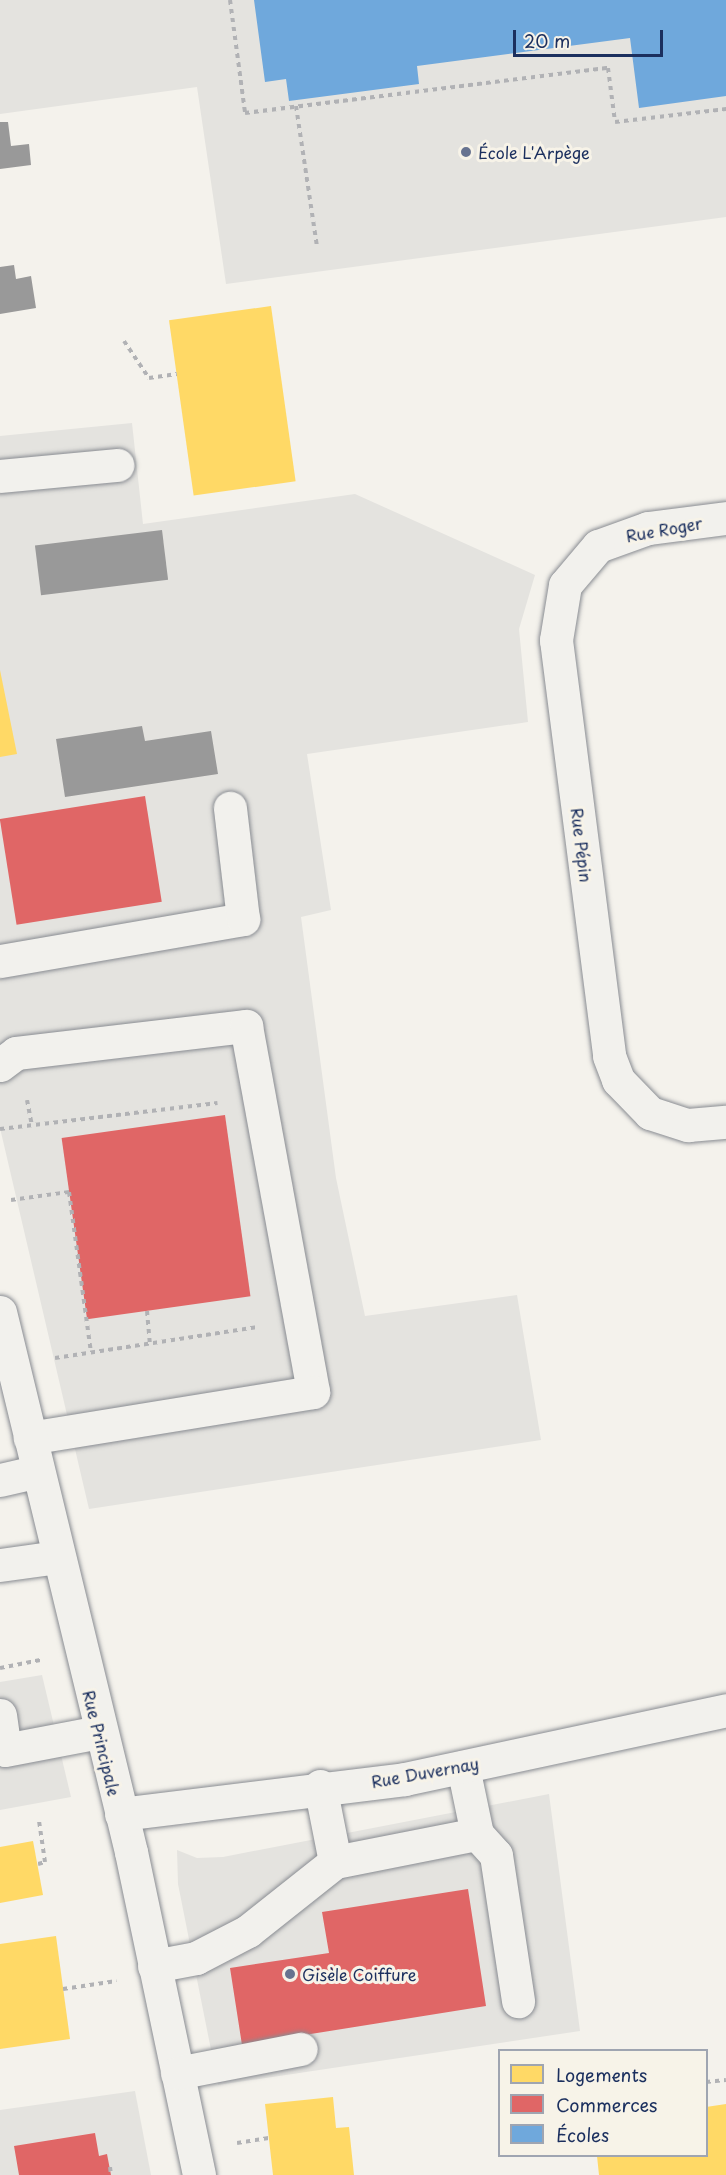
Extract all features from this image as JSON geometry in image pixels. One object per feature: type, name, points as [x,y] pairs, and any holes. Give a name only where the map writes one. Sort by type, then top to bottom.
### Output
[{"type":"street","points":[[0,476],[117,465]]},
{"type":"street","name":"Rue Roger","points":[[577,566],[598,546],[623,535],[726,518]]},
{"type":"street","name":"Rue Pépin","points":[[577,566],[562,594],[556,640],[609,1056],[618,1080],[650,1113],[688,1125],[726,1122]]},
{"type":"street","points":[[0,961],[243,919],[230,808]]},
{"type":"street","points":[[0,1065],[16,1053],[246,1026],[313,1392],[30,1438]]},
{"type":"street","name":"Rue Principale","points":[[0,1312],[99,1732],[121,1814],[199,2175]]},
{"type":"street","points":[[0,1480],[38,1471]]},
{"type":"street","points":[[0,1565],[58,1557]]},
{"type":"street","name":"Rue Duvernay","points":[[121,1814],[463,1767],[726,1710]]},
{"type":"street","points":[[0,1715],[5,1750],[99,1732]]},
{"type":"street","points":[[463,1767],[477,1834],[496,1855],[518,2001]]},
{"type":"street","points":[[320,1786],[335,1862]]},
{"type":"street","points":[[154,1966],[196,1958],[248,1931],[335,1862],[477,1834]]},
{"type":"street","points":[[177,2073],[302,2049]]},
{"type":"path","points":[[230,0],[245,113],[608,68],[615,122],[726,109]]},
{"type":"path","points":[[296,106],[316,246]]},
{"type":"path","points":[[124,341],[149,378],[177,374]]},
{"type":"path","points":[[0,1129],[221,1102]]},
{"type":"path","points":[[11,1200],[69,1192],[91,1352]]},
{"type":"path","points":[[147,1311],[150,1344]]},
{"type":"path","points":[[48,1359],[254,1328]]},
{"type":"path","points":[[0,1668],[43,1659]]},
{"type":"path","points":[[38,1864],[45,1862],[39,1821]]},
{"type":"path","points":[[63,1989],[118,1980]]},
{"type":"path","points":[[708,2082],[726,2080]]},
{"type":"path","points":[[110,2167],[111,2175]]},
{"type":"shaded area","name":"École L'Arpège","points":[[0,0],[726,0],[726,217],[226,284],[197,87],[0,114]]},
{"type":"shaded area","points":[[132,423],[143,524],[355,494],[535,575],[519,629],[528,722],[307,754],[331,910],[301,917],[336,1178],[365,1316],[517,1295],[541,1440],[89,1509],[0,1128],[0,436]]},
{"type":"shaded area","points":[[42,1675],[71,1797],[0,1810],[0,1682]]},
{"type":"shaded area","points":[[549,1794],[580,2031],[218,2085],[178,1884],[177,1850],[197,1858],[223,1857]]},
{"type":"shaded area","points":[[135,2091],[151,2175],[0,2175],[0,2110]]},
{"type":"building: Logements","points":[[271,306],[296,481],[194,496],[169,320]]},
{"type":"building: Logements","points":[[0,670],[17,754],[0,757]]},
{"type":"building: Logements","points":[[33,1841],[43,1895],[0,1903],[0,1847]]},
{"type":"building: Logements","points":[[56,1936],[70,2039],[0,2049],[0,1944]]},
{"type":"building: Logements","points":[[333,2097],[336,2128],[349,2127],[354,2175],[273,2175],[265,2104]]},
{"type":"building: Logements","points":[[726,2104],[726,2175],[599,2175],[597,2157],[708,2157],[708,2107]]},
{"type":"building: Commerces","points":[[145,796],[162,902],[17,925],[0,819]]},
{"type":"building: Commerces","points":[[225,1115],[250,1296],[87,1319],[62,1138]]},
{"type":"building: Commerces","points":[[468,1889],[486,2006],[242,2045],[230,1968],[329,1953],[322,1912]]},
{"type":"building: Commerces","points":[[95,2133],[99,2156],[107,2154],[111,2175],[19,2175],[14,2146]]},
{"type":"building: Écoles","points":[[254,0],[726,0],[726,96],[639,108],[630,38],[417,66],[419,84],[289,101],[286,79],[265,82]]},
{"type":"building: Industrie","points":[[0,122],[8,122],[11,146],[29,144],[31,165],[0,169]]},
{"type":"building: Industrie","points":[[14,265],[16,279],[31,276],[36,308],[0,314],[0,267]]},
{"type":"building: Industrie","points":[[162,530],[168,580],[41,595],[35,546]]},
{"type":"building: Industrie","points":[[142,726],[145,741],[211,731],[218,774],[65,797],[56,739]]},
{"type":"place","name":"École L'Arpège","points":[[466,152]]},
{"type":"place","name":"Gisèle Coiffure","points":[[290,1974]]}]
